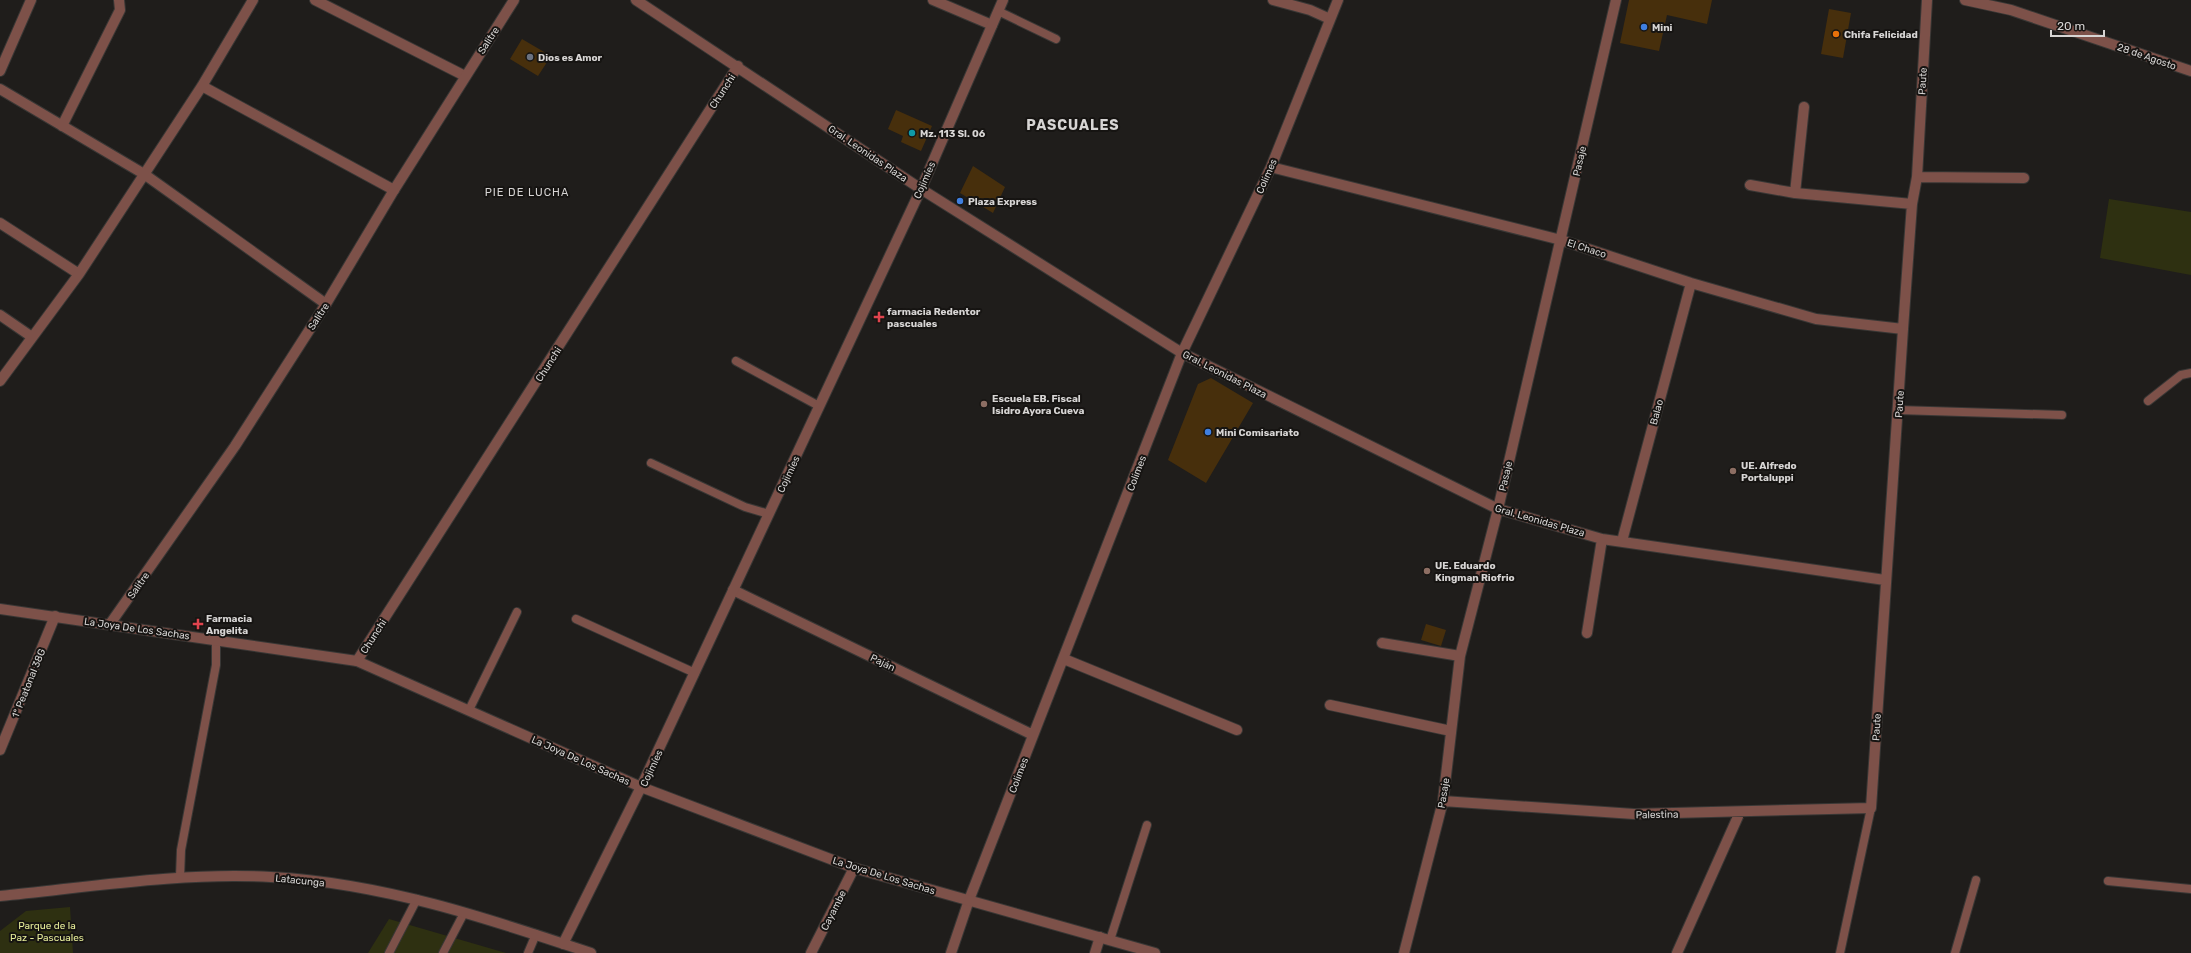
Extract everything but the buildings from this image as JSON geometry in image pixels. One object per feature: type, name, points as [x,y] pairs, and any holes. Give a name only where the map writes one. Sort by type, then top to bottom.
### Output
[{"type":"street","points":[[0,71],[31,0]]},
{"type":"street","points":[[62,126],[120,10],[119,0]]},
{"type":"street","points":[[0,381],[79,274],[202,86],[253,0]]},
{"type":"street","points":[[315,0],[465,76]]},
{"type":"street","name":"Salitre","points":[[110,624],[235,446],[326,304],[394,190],[514,0]]},
{"type":"street","name":"Gral. Leonidas Plaza","points":[[636,0],[738,66],[921,189],[1182,353],[1498,509],[1602,538],[1885,580]]},
{"type":"street","points":[[933,0],[992,25]]},
{"type":"street","name":"Cojimíes","points":[[563,944],[642,787],[921,189],[1003,0]]},
{"type":"street","points":[[1273,0],[1310,10],[1330,19]]},
{"type":"street","name":"Colimes","points":[[951,953],[969,900],[1182,353],[1271,167],[1338,0]]},
{"type":"street","name":"Pasaje","points":[[1404,953],[1443,801],[1460,656],[1498,509],[1616,0]]},
{"type":"street","name":"Paute","points":[[1871,808],[1885,580],[1912,204],[1917,177],[1927,0]]},
{"type":"street","name":"28 de Agosto","points":[[1965,0],[2011,10],[2191,71]]},
{"type":"street","name":"Chunchi","points":[[357,661],[738,66]]},
{"type":"street","points":[[202,86],[394,190]]},
{"type":"street","points":[[0,89],[144,174],[326,304]]},
{"type":"street","points":[[1795,193],[1804,107]]},
{"type":"street","name":"El Chaco","points":[[1271,167],[1561,240],[1690,283],[1816,319],[1903,329]]},
{"type":"street","points":[[1917,177],[2024,178]]},
{"type":"street","points":[[1750,185],[1795,193],[1912,204]]},
{"type":"street","points":[[0,223],[79,274]]},
{"type":"street","name":"Balao","points":[[1622,541],[1690,283]]},
{"type":"street","points":[[0,315],[32,338]]},
{"type":"street","points":[[1587,633],[1602,538]]},
{"type":"street","name":"Paján","points":[[733,590],[1033,735]]},
{"type":"street","name":"La Joya De Los Sachas","points":[[0,609],[357,661],[642,787],[854,868],[1155,953]]},
{"type":"street","name":"1° Peatonal 38G","points":[[0,750],[55,616]]},
{"type":"street","points":[[1382,643],[1460,656]]},
{"type":"street","points":[[1064,659],[1237,730]]},
{"type":"street","points":[[1330,705],[1451,731]]},
{"type":"street","name":"Palestina","points":[[1443,801],[1634,814],[1871,808]]},
{"type":"street","points":[[1677,953],[1740,812]]},
{"type":"street","name":"Cayambe","points":[[811,953],[854,868]]},
{"type":"street","name":"Latacunga","points":[[0,896],[180,877],[271,877],[364,888],[417,899],[536,934],[591,953]]},
{"type":"street","points":[[1095,953],[1100,937]]},
{"type":"lane","points":[[998,11],[1056,39]]},
{"type":"lane","points":[[736,361],[819,406]]},
{"type":"lane","points":[[2148,401],[2181,375],[2191,373]]},
{"type":"lane","points":[[1898,410],[2062,415]]},
{"type":"lane","points":[[651,464],[745,507],[769,514]]},
{"type":"lane","points":[[469,710],[517,612]]},
{"type":"lane","points":[[576,619],[695,672]]},
{"type":"lane","points":[[180,877],[182,850],[216,665],[216,640]]},
{"type":"lane","points":[[1840,953],[1871,808]]},
{"type":"lane","points":[[1110,940],[1147,825]]},
{"type":"lane","points":[[1955,953],[1976,880]]},
{"type":"lane","points":[[2108,881],[2191,889]]},
{"type":"lane","points":[[389,953],[417,899]]},
{"type":"lane","points":[[444,953],[464,913]]},
{"type":"lane","points":[[528,953],[536,934]]},
{"type":"green space","points":[[2109,199],[2191,212],[2191,275],[2100,258]]},
{"type":"green space","name":"Parque de la Paz - Pascuales","points":[[70,907],[73,953],[0,953],[0,931],[26,911]]},
{"type":"green space","points":[[389,919],[506,953],[368,953]]},
{"type":"place","name":"Mini","points":[[1644,27]]},
{"type":"place","name":"Chifa Felicidad","points":[[1836,34]]},
{"type":"place","name":"Dios es Amor","points":[[530,57]]},
{"type":"place","name":"Mz. 113 Sl. 06","points":[[912,133]]},
{"type":"place","name":"Plaza Express","points":[[960,201]]},
{"type":"place","name":"farmacia Redentor pascuales","points":[[879,317]]},
{"type":"place","name":"Escuela EB. Fiscal Isidro Ayora Cueva","points":[[984,404]]},
{"type":"place","name":"Mini Comisariato","points":[[1208,432]]},
{"type":"place","name":"UE. Alfredo Portaluppi","points":[[1733,471]]},
{"type":"place","name":"UE. Eduardo Kingman Riofrio","points":[[1427,571]]},
{"type":"place","name":"Farmacia Angelita","points":[[198,624]]},
{"type":"district","name":"PASCUALES","points":[[1073,125]]},
{"type":"district","name":"PIE DE LUCHA","points":[[527,192]]}]
